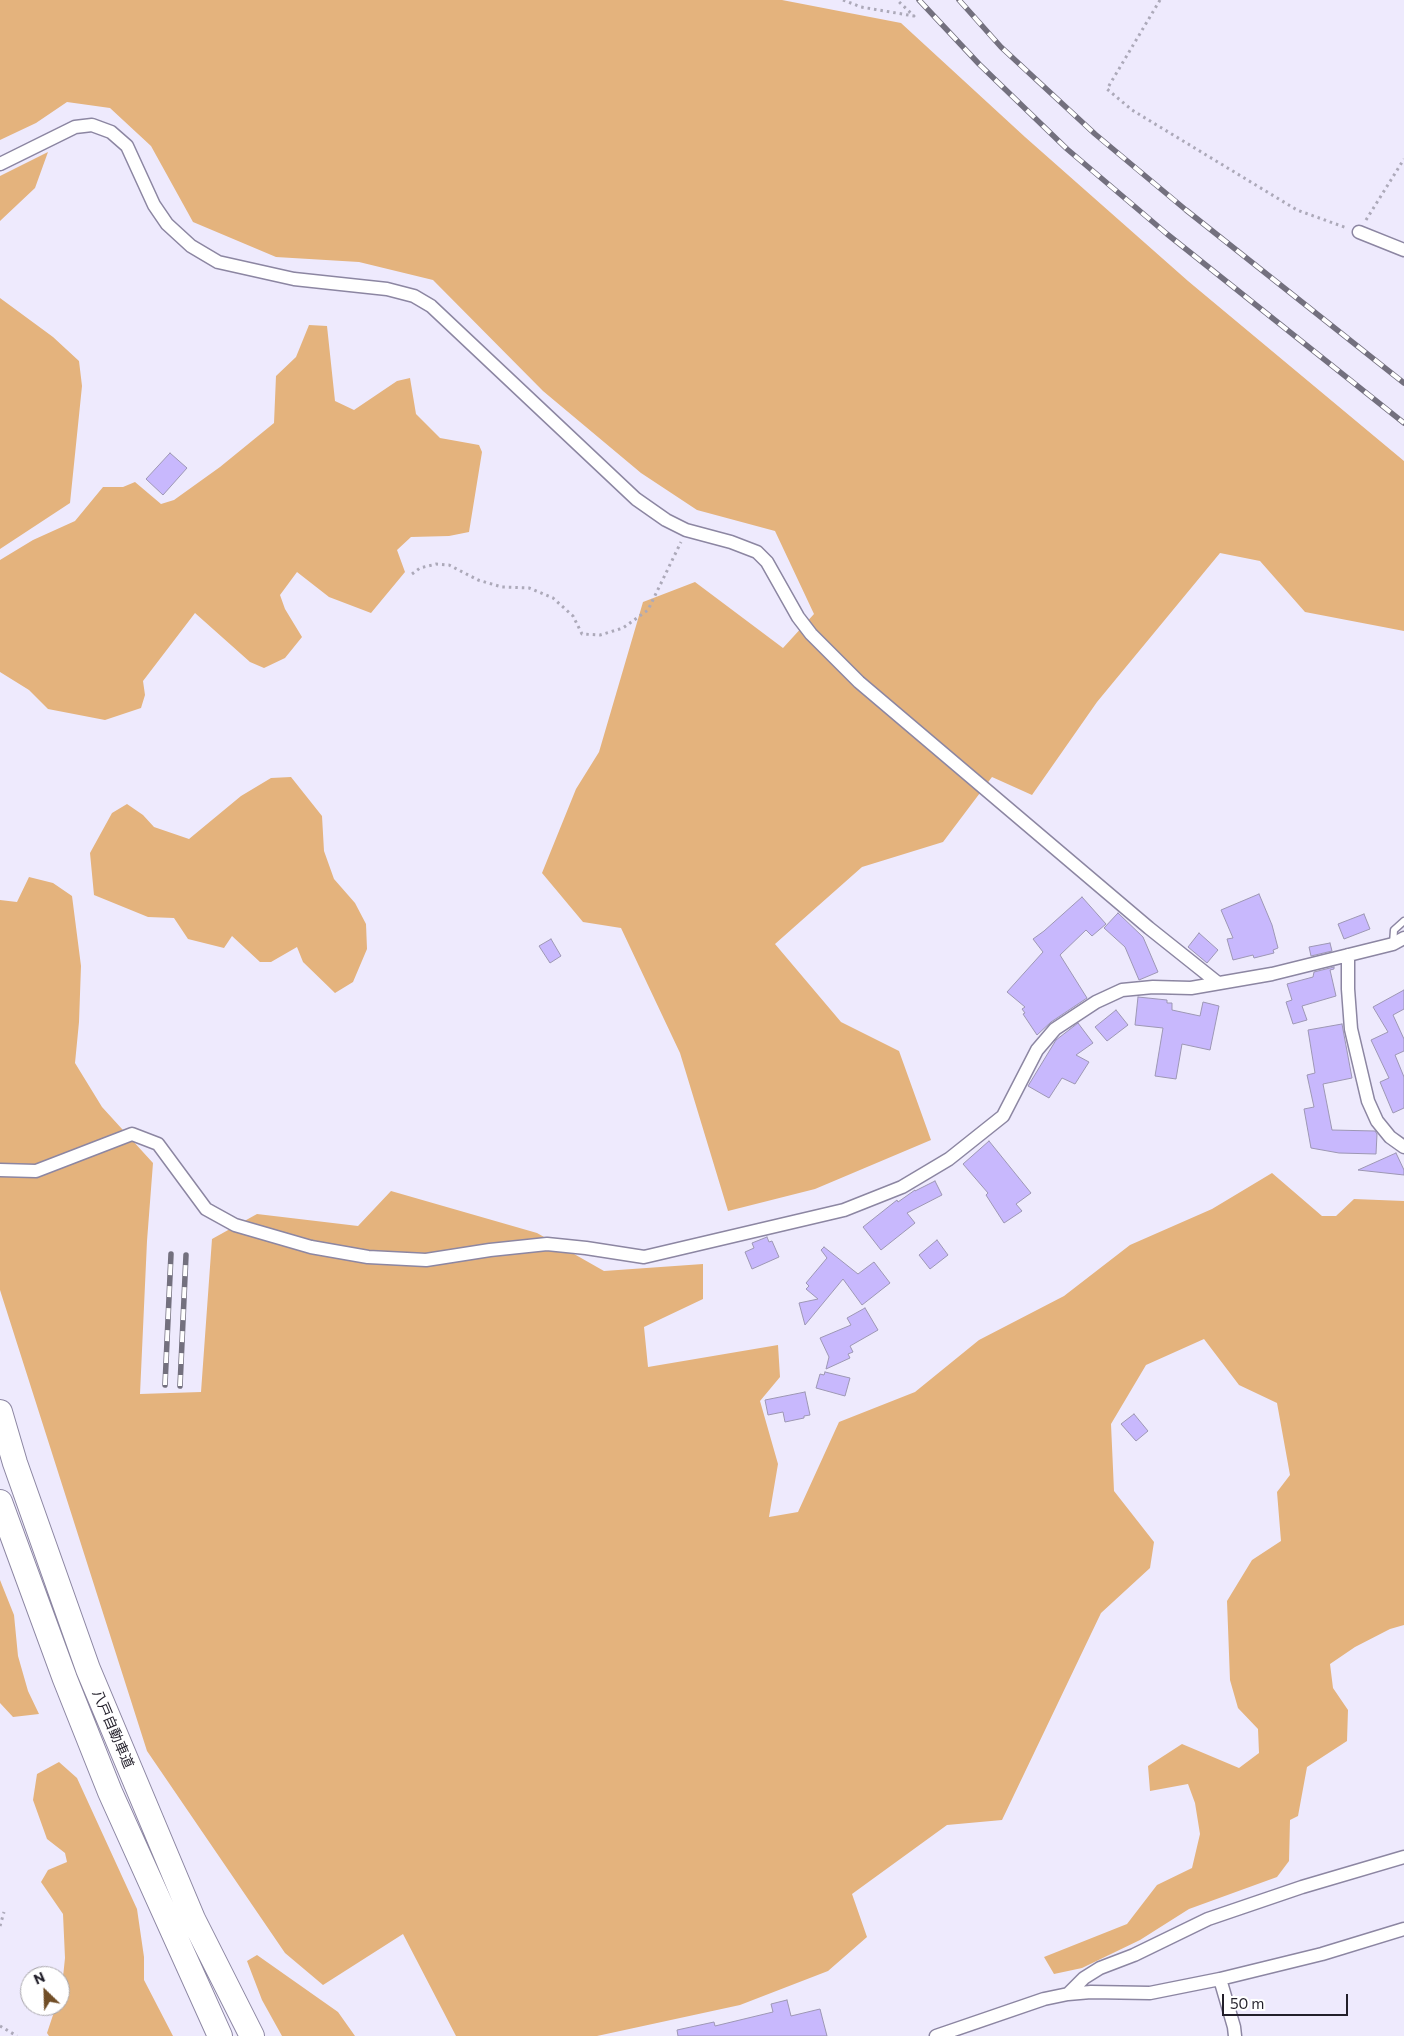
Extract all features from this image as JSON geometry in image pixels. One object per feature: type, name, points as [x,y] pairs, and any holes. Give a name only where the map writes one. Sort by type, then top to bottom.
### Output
[{"type":"highway","name":"八戸自動車道","points":[[0,1412],[15,1463],[88,1668],[193,1919],[252,2036]]},
{"type":"highway","name":"八戸自動車道","points":[[0,1502],[64,1679],[110,1792],[220,2036]]},
{"type":"street","points":[[0,164],[74,128],[92,125],[111,132],[127,146],[154,206],[167,224],[191,246],[218,262],[294,279],[387,289],[414,296],[431,306],[636,499],[666,520],[686,530],[731,542],[757,552],[767,562],[798,617],[811,634],[859,682],[1149,928],[1218,983]]},
{"type":"street","points":[[1359,232],[1404,250]]},
{"type":"street","points":[[0,1170],[36,1171],[132,1134],[158,1144],[206,1208],[235,1224],[311,1247],[368,1257],[426,1260],[490,1250],[547,1244],[644,1257],[844,1210],[902,1187],[949,1159],[1002,1116],[1037,1050],[1055,1029],[1096,1002],[1122,990],[1153,987],[1191,988],[1272,974],[1399,941]]},
{"type":"street","points":[[1348,955],[1351,1029],[1368,1101],[1377,1121],[1390,1137],[1404,1147]]},
{"type":"street","points":[[1068,1994],[1084,1978],[1100,1968],[1134,1955],[1208,1919],[1302,1887],[1404,1856]]},
{"type":"street","points":[[936,2036],[1044,1999],[1091,1992],[1150,1993],[1220,1979],[1322,1954],[1404,1930]]},
{"type":"street","points":[[1220,1979],[1235,2036]]},
{"type":"lane","points":[[1399,941],[1394,930],[1404,920]]},
{"type":"path","points":[[843,0],[861,7],[914,16],[897,0]]},
{"type":"path","points":[[1160,0],[1106,90],[1132,110],[1297,210],[1359,232],[1404,159]]},
{"type":"path","points":[[412,574],[420,568],[436,564],[449,565],[478,580],[502,587],[529,588],[553,598],[573,616],[582,634],[600,635],[623,628],[648,610],[686,530]]},
{"type":"path","points":[[0,1926],[4,1912]]},
{"type":"path","points":[[0,2026],[17,2036]]},
{"type":"shaded area","points":[[0,0],[782,0],[901,23],[1025,137],[1188,281],[1404,461],[1404,631],[1305,612],[1260,561],[1220,553],[1097,702],[1032,795],[992,777],[943,842],[862,867],[775,944],[841,1022],[899,1051],[931,1140],[815,1189],[728,1211],[680,1053],[621,928],[583,922],[542,873],[576,789],[599,752],[643,602],[695,582],[783,648],[814,614],[775,531],[697,510],[641,473],[543,391],[433,280],[359,262],[276,257],[193,222],[151,146],[110,108],[67,102],[36,123],[0,140]]},
{"type":"shaded area","points":[[48,152],[35,188],[0,221],[0,176]]},
{"type":"shaded area","points":[[0,298],[53,337],[79,361],[82,386],[70,503],[0,549]]},
{"type":"shaded area","points":[[309,325],[327,326],[335,401],[354,410],[397,381],[410,378],[416,414],[440,438],[479,445],[482,452],[469,532],[449,536],[411,537],[397,550],[405,572],[371,613],[329,597],[297,572],[280,595],[285,609],[302,637],[285,658],[264,668],[250,662],[195,613],[143,681],[145,695],[141,708],[105,720],[48,709],[29,690],[0,672],[0,560],[33,540],[75,521],[103,487],[123,487],[135,482],[161,504],[174,500],[220,467],[274,423],[276,376],[296,357]]},
{"type":"shaded area","points":[[291,777],[322,816],[324,851],[334,879],[355,903],[366,924],[367,949],[353,982],[335,993],[303,962],[297,947],[271,962],[260,962],[232,936],[224,948],[188,939],[174,918],[148,917],[94,895],[90,853],[112,813],[127,804],[143,815],[154,827],[189,839],[241,796],[271,778]]},
{"type":"shaded area","points":[[29,877],[53,883],[72,896],[81,966],[75,1063],[102,1107],[153,1163],[147,1241],[140,1394],[201,1392],[212,1239],[257,1214],[358,1226],[391,1191],[537,1233],[604,1271],[703,1264],[703,1299],[644,1327],[648,1367],[778,1345],[780,1377],[760,1401],[778,1464],[769,1517],[798,1512],[839,1422],[915,1392],[979,1340],[1064,1296],[1130,1245],[1212,1209],[1272,1173],[1322,1216],[1336,1216],[1354,1199],[1404,1201],[1404,1625],[1390,1629],[1355,1647],[1330,1664],[1333,1688],[1348,1710],[1347,1741],[1307,1767],[1298,1816],[1290,1820],[1289,1861],[1277,1877],[1189,1909],[1140,1940],[1082,1968],[1054,1974],[1044,1957],[1127,1924],[1157,1885],[1192,1868],[1200,1834],[1195,1803],[1188,1784],[1150,1791],[1148,1766],[1182,1744],[1239,1768],[1259,1753],[1258,1729],[1238,1708],[1230,1680],[1227,1601],[1252,1560],[1281,1541],[1277,1492],[1290,1475],[1277,1403],[1239,1385],[1204,1339],[1146,1365],[1111,1424],[1114,1491],[1154,1542],[1150,1568],[1101,1613],[1002,1820],[947,1825],[852,1894],[867,1937],[828,1971],[740,2005],[597,2036],[456,2036],[403,1934],[323,1985],[285,1953],[147,1751],[0,1290],[0,900],[17,902]]},
{"type":"shaded area","points":[[0,1580],[14,1615],[18,1656],[28,1691],[39,1714],[13,1717],[0,1703]]},
{"type":"shaded area","points":[[59,1762],[77,1778],[137,1909],[144,1957],[144,1980],[173,2036],[49,2036],[47,2033],[53,2016],[70,2016],[70,1966],[64,1966],[63,1914],[41,1882],[48,1870],[67,1862],[65,1853],[47,1839],[33,1800],[37,1774]]},
{"type":"shaded area","points":[[257,1955],[338,2012],[355,2036],[282,2036],[262,2000],[247,1961]]},
{"type":"building","points":[[170,453],[187,468],[163,495],[146,479]]},
{"type":"building","points":[[1259,894],[1272,925],[1278,948],[1273,950],[1274,953],[1254,958],[1253,955],[1233,960],[1227,939],[1233,938],[1221,910]]},
{"type":"building","points":[[1082,897],[1106,924],[1092,936],[1086,930],[1060,955],[1087,998],[1051,1022],[1037,1035],[1023,1014],[1025,1013],[1022,1009],[1025,1007],[1007,992],[1043,952],[1033,939]]},
{"type":"building","points":[[1118,913],[1143,937],[1158,972],[1139,980],[1125,947],[1104,928]]},
{"type":"building","points":[[1364,914],[1370,929],[1344,939],[1338,924]]},
{"type":"building","points":[[1199,933],[1218,950],[1207,963],[1188,947]]},
{"type":"building","points":[[551,939],[561,956],[550,963],[539,946]]},
{"type":"building","points":[[1330,943],[1332,951],[1311,956],[1309,947]]},
{"type":"building","points":[[1334,967],[1334,969],[1330,970],[1336,996],[1302,1006],[1307,1020],[1293,1024],[1286,1002],[1292,1000],[1287,984],[1313,977],[1314,972]]},
{"type":"building","points":[[1404,990],[1404,1009],[1393,1015],[1404,1039],[1404,1051],[1395,1055],[1404,1077],[1404,1108],[1393,1113],[1380,1082],[1389,1078],[1371,1040],[1388,1032],[1373,1007]]},
{"type":"building","points":[[1138,997],[1167,1000],[1167,1003],[1172,1003],[1172,1010],[1200,1016],[1203,1002],[1219,1006],[1210,1050],[1182,1044],[1176,1079],[1155,1076],[1163,1028],[1135,1025]]},
{"type":"building","points":[[1116,1010],[1128,1025],[1107,1041],[1095,1027]]},
{"type":"building","points":[[1078,1023],[1093,1043],[1076,1055],[1089,1062],[1075,1084],[1062,1078],[1049,1098],[1028,1086],[1056,1040]]},
{"type":"building","points":[[1342,1024],[1352,1078],[1323,1084],[1332,1130],[1375,1131],[1377,1134],[1376,1154],[1339,1153],[1311,1148],[1304,1109],[1314,1107],[1307,1075],[1315,1073],[1308,1030]]},
{"type":"building","points":[[989,1141],[1031,1193],[1016,1204],[1022,1211],[1004,1223],[986,1195],[988,1193],[963,1164]]},
{"type":"building","points":[[1396,1153],[1404,1170],[1404,1175],[1358,1170]]},
{"type":"building","points":[[935,1181],[942,1195],[907,1213],[915,1223],[881,1250],[863,1227],[897,1200],[898,1202],[915,1190]]},
{"type":"building","points":[[767,1237],[769,1242],[772,1241],[779,1257],[752,1269],[745,1252],[754,1248],[752,1243]]},
{"type":"building","points":[[937,1240],[948,1255],[930,1269],[919,1255]]},
{"type":"building","points":[[824,1247],[858,1274],[874,1262],[890,1283],[862,1305],[843,1279],[805,1325],[799,1303],[818,1299],[806,1289],[809,1286],[806,1283],[827,1258],[821,1250]]},
{"type":"building","points":[[865,1308],[878,1330],[850,1346],[853,1352],[848,1354],[850,1358],[826,1369],[829,1357],[820,1338],[851,1325],[847,1318]]},
{"type":"building","points":[[825,1372],[850,1378],[845,1396],[816,1388],[820,1374],[824,1375]]},
{"type":"building","points":[[805,1392],[810,1415],[785,1422],[783,1412],[768,1415],[765,1400]]},
{"type":"building","points":[[1134,1414],[1148,1431],[1136,1441],[1121,1424]]},
{"type":"building","points":[[787,2000],[791,2016],[820,2009],[827,2036],[678,2036],[677,2030],[714,2022],[715,2026],[773,2012],[771,2004]]},
{"type":"railway","points":[[919,0],[979,64],[1067,149],[1167,234],[1404,423]]},
{"type":"railway","points":[[959,0],[1001,47],[1095,134],[1186,210],[1404,383]]},
{"type":"railway","points":[[165,1385],[171,1254]]},
{"type":"railway","points":[[180,1386],[186,1255]]}]
